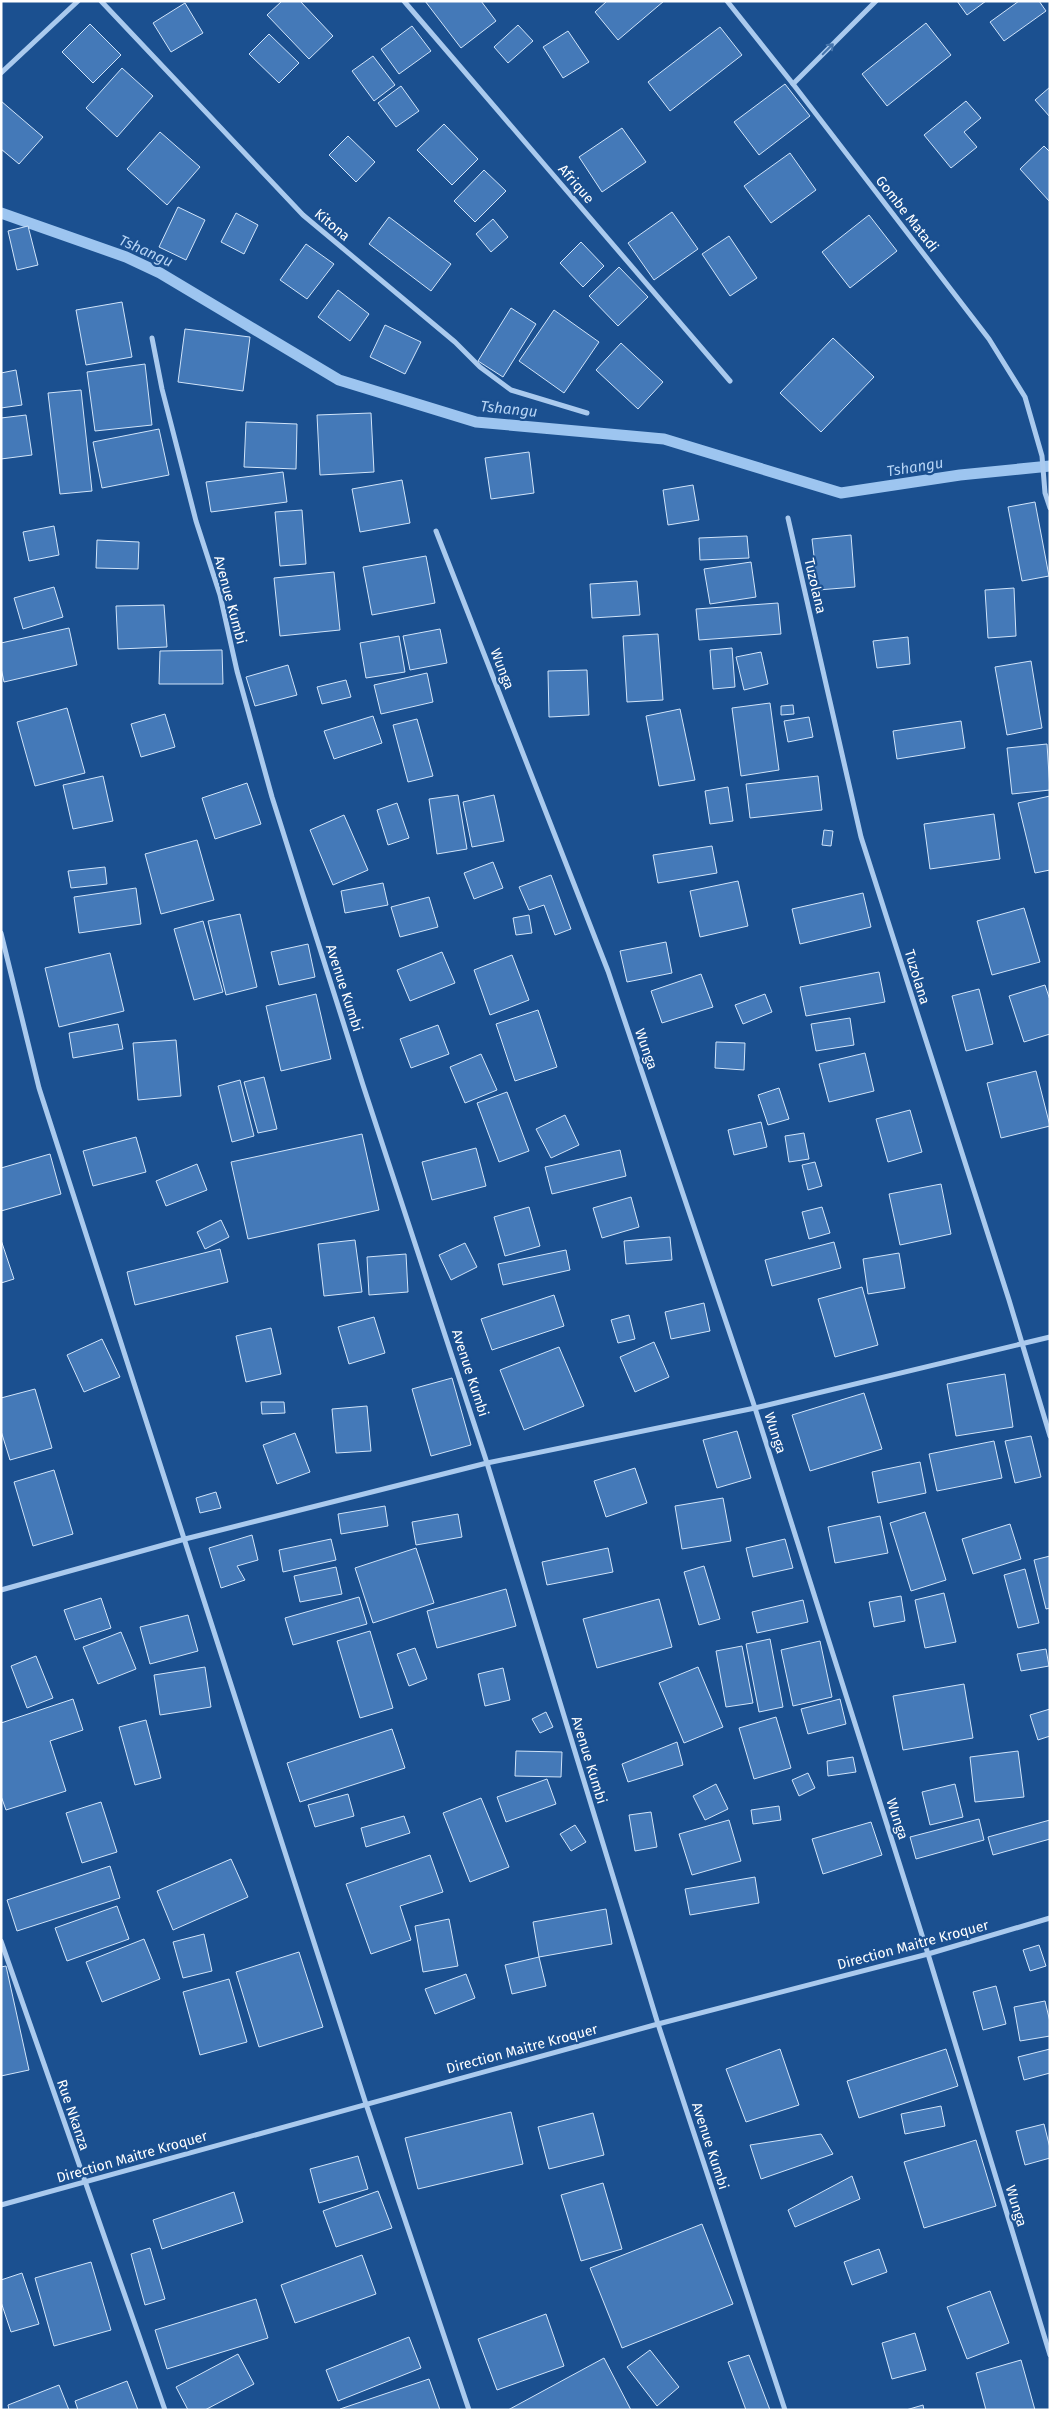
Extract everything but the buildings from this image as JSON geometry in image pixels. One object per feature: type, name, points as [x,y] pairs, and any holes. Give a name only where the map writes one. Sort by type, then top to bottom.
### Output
[{"type":"street","points":[[1,73],[78,1]]},
{"type":"street","name":"Kitona","points":[[101,1],[303,215],[455,342],[480,367],[511,390],[587,413]]},
{"type":"street","name":"Afrique","points":[[404,1],[730,381]]},
{"type":"street","name":"Gombe Matadi","points":[[727,1],[989,339],[1025,397],[1042,456],[1045,493],[1050,508]]},
{"type":"street","points":[[793,84],[876,1]]},
{"type":"street","name":"Avenue Kumbi","points":[[152,338],[162,389],[196,521],[220,596],[237,671],[272,797],[363,1085],[487,1464],[658,2024],[785,2410]]},
{"type":"street","name":"Tuzolana","points":[[788,518],[862,837],[1023,1343],[1050,1436]]},
{"type":"street","name":"Wunga","points":[[436,531],[608,971],[755,1408],[928,1954],[1050,2355]]},
{"type":"street","points":[[1,933],[39,1088],[186,1539],[366,2104],[469,2410]]},
{"type":"street","points":[[1,1590],[186,1539],[487,1464],[755,1408],[1050,1336]]},
{"type":"street","name":"Direction Maitre Kroquer","points":[[1,2205],[658,2024],[928,1954],[1050,1918]]},
{"type":"street","name":"Rue Nkanza","points":[[1,1941],[165,2410]]},
{"type":"waterway","name":"Tshangu","points":[[1,213],[126,257],[160,273],[339,380],[476,422],[664,439],[841,493],[960,475],[1050,466]]}]
